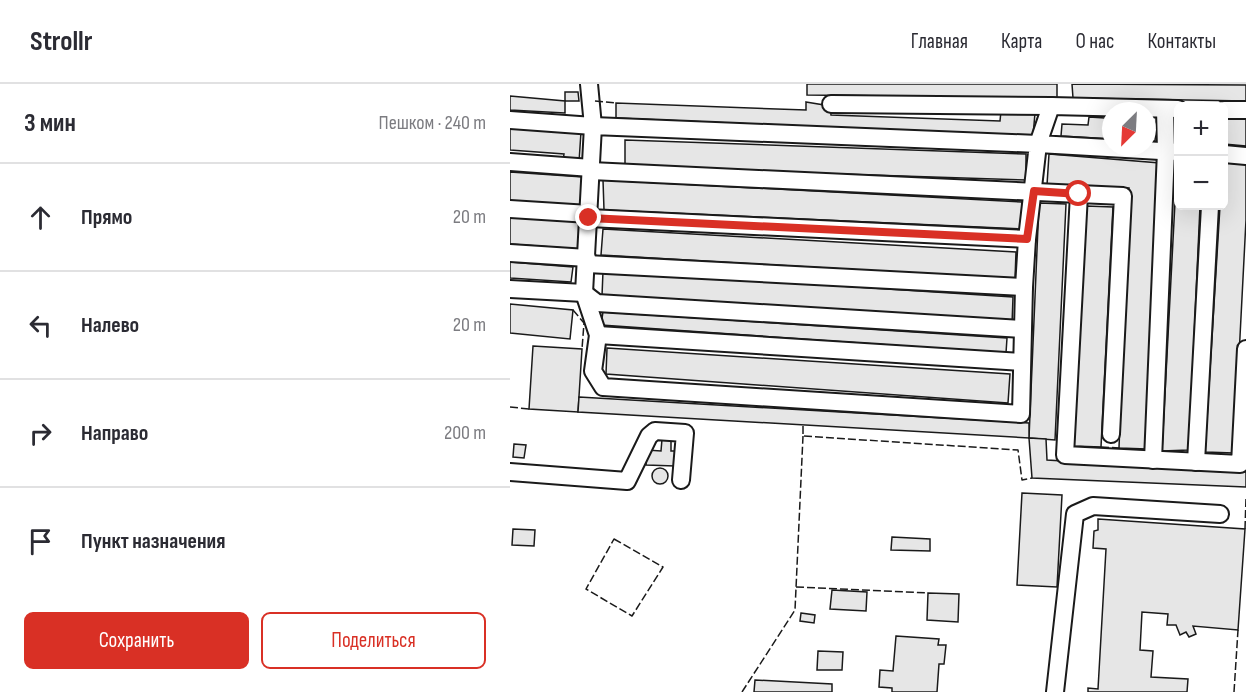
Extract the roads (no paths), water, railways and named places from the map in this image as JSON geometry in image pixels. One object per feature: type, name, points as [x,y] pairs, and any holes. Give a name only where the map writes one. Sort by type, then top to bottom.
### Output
[{"type":"lane","points":[[590,84],[593,126],[584,293],[598,335],[593,371],[603,387],[1021,414],[1022,329],[1027,239],[1038,144],[1051,106]]},
{"type":"lane","points":[[831,104],[1172,109],[1172,151],[1153,460]]},
{"type":"lane","points":[[1228,110],[1246,110]]},
{"type":"lane","points":[[510,120],[593,126],[1172,151]]},
{"type":"lane","points":[[1228,154],[1246,156]]},
{"type":"lane","points":[[510,162],[591,169],[1123,196],[1111,434]]},
{"type":"lane","points":[[1079,194],[1065,455],[1240,464],[1246,349]]},
{"type":"lane","points":[[510,209],[589,216],[1027,239]]},
{"type":"lane","points":[[1196,462],[1210,210]]},
{"type":"lane","points":[[510,253],[587,261],[1024,286]]},
{"type":"lane","points":[[510,289],[584,293],[597,303],[1022,329]]},
{"type":"lane","points":[[598,335],[1022,362]]},
{"type":"lane","points":[[510,472],[627,481],[649,436],[655,431],[684,434],[681,480]]},
{"type":"lane","points":[[1055,692],[1075,514],[1093,506],[1221,514]]}]
